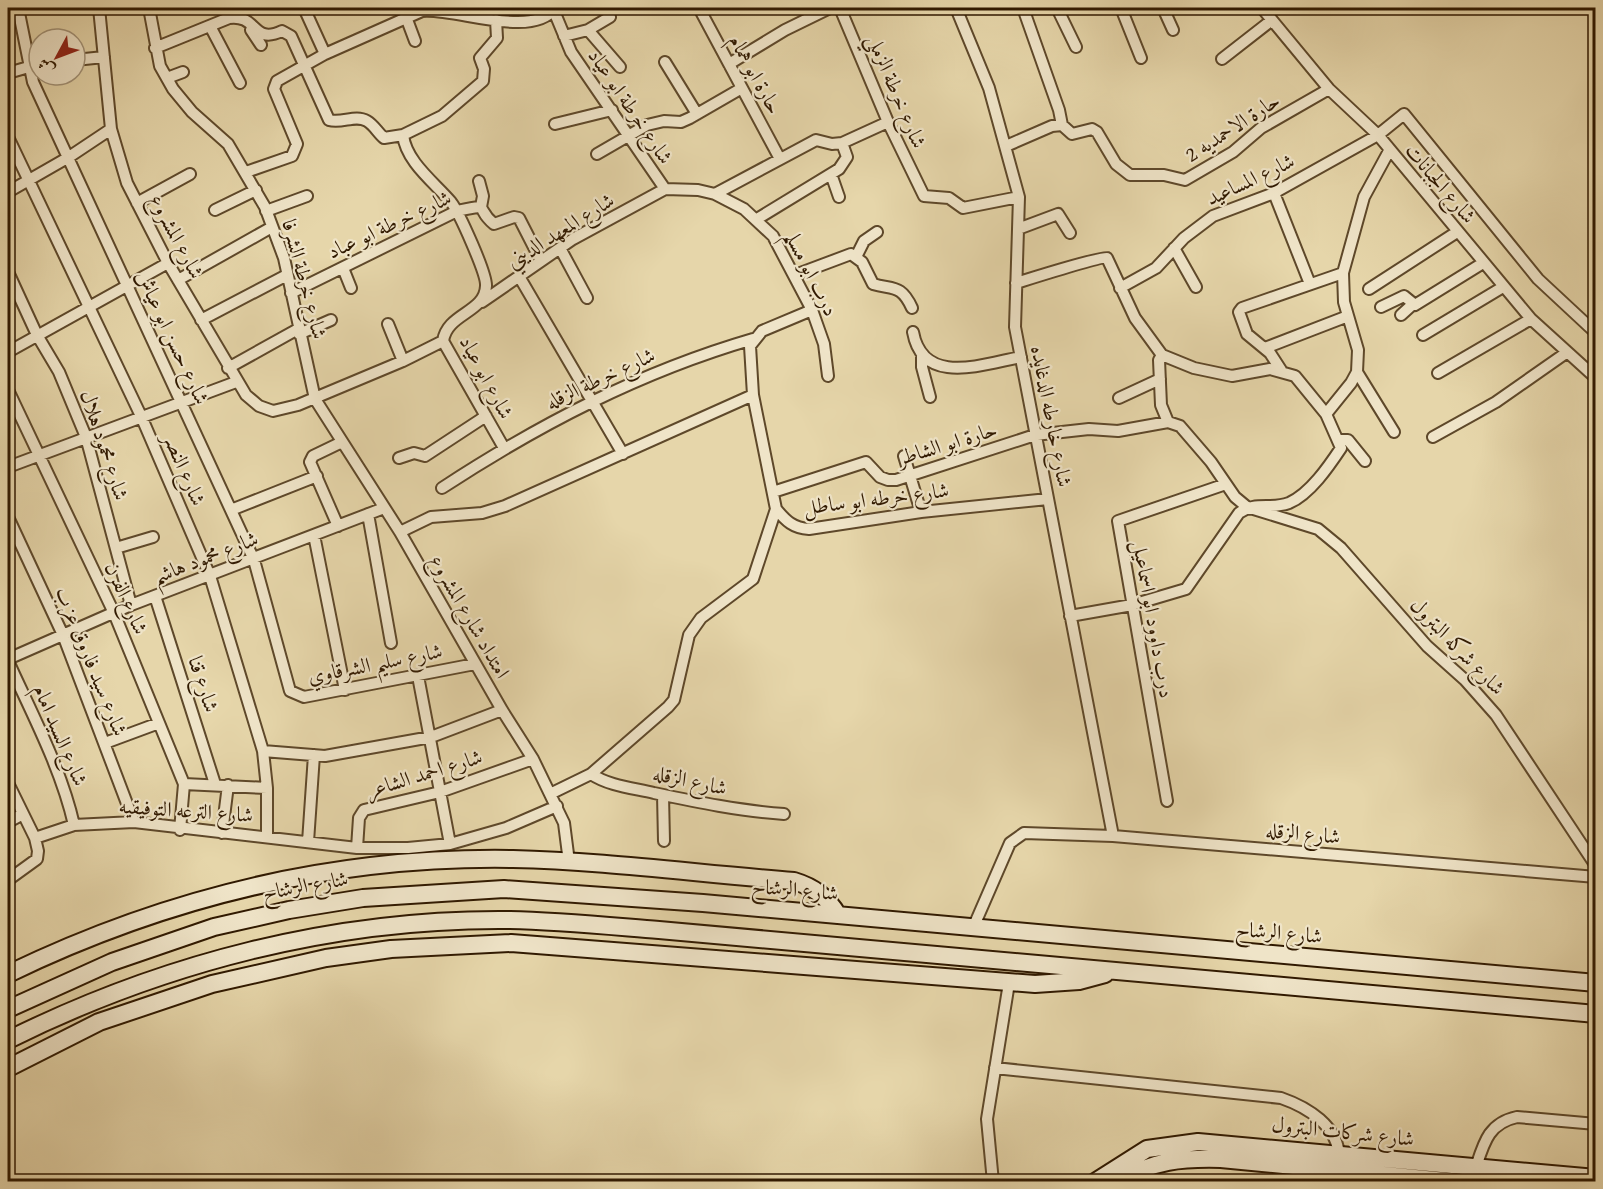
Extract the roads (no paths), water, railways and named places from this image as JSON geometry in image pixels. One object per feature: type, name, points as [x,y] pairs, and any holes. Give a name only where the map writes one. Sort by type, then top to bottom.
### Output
[{"type":"main road","points":[[8,974],[151,913],[285,879],[330,871],[412,862],[510,859],[794,881],[815,889],[824,896],[838,915]]},
{"type":"main road","name":"شارع الرشاح","points":[[8,1009],[112,962],[214,927],[289,910],[363,897],[504,889],[838,915],[1596,983]]},
{"type":"main road","points":[[8,1040],[83,1005],[182,970],[246,951],[307,938],[393,925],[509,920],[581,924],[1596,1014]]},
{"type":"main road","points":[[8,1068],[99,1022],[212,984],[326,958],[391,949],[511,943],[1009,983],[1072,981],[1116,971]]},
{"type":"main road","name":"شارع شركات البترول","points":[[1095,1182],[1147,1149],[1198,1142],[1339,1162],[1456,1182]]},
{"type":"main road","name":"شارع شركات البترول","points":[[1119,1182],[1134,1172],[1158,1162],[1183,1158],[1476,1167],[1596,1178]]},
{"type":"street","name":"شارع حسن ابو عياش","points":[[18,8],[27,42]]},
{"type":"street","name":"شارع المشروع","points":[[99,8],[111,129],[127,183],[168,263],[236,382],[259,406],[273,411],[315,399],[443,341]]},
{"type":"street","name":"شارع خرطة الشرفا","points":[[149,8],[160,66],[192,112],[228,144],[246,172],[266,211],[287,275],[315,399]]},
{"type":"street","points":[[304,8],[325,54]]},
{"type":"street","name":"حارة ابو همام","points":[[699,8],[780,159]]},
{"type":"street","points":[[729,64],[785,30],[830,8]]},
{"type":"street","name":"شارع خرطة الزملي","points":[[840,8],[888,122],[924,196],[949,198],[963,208],[1019,196]]},
{"type":"street","name":"شارع خارطه الدغايده","points":[[956,8],[989,88],[1019,196],[1015,327],[1113,836]]},
{"type":"street","points":[[1023,8],[1059,110],[1062,125]]},
{"type":"street","points":[[1057,8],[1076,47]]},
{"type":"street","points":[[1121,8],[1141,58]]},
{"type":"street","points":[[1163,8],[1173,30]]},
{"type":"street","name":"شارع الجبانات","points":[[1262,8],[1329,90],[1378,135],[1531,319],[1596,378]]},
{"type":"street","points":[[246,172],[292,156],[295,151],[297,144],[274,89],[277,81],[304,65],[410,13],[436,9],[449,10],[465,17],[496,20],[541,18],[555,9]]},
{"type":"street","name":"شارع خرطة ابو عياد","points":[[555,9],[571,52],[665,189]]},
{"type":"street","points":[[410,13],[415,41]]},
{"type":"street","points":[[155,48],[229,18],[242,17],[249,20],[259,34],[266,36],[286,32],[291,36],[329,120],[336,122],[359,118],[371,124],[384,138],[403,135],[442,116],[483,81],[484,69],[480,58],[497,38],[496,20]]},
{"type":"street","points":[[242,17],[261,45]]},
{"type":"street","points":[[564,36],[588,30],[610,17]]},
{"type":"street","points":[[1222,59],[1272,20]]},
{"type":"street","points":[[210,26],[240,83]]},
{"type":"street","points":[[588,30],[620,67]]},
{"type":"street","points":[[87,59],[104,57]]},
{"type":"street","points":[[665,62],[697,114]]},
{"type":"street","points":[[8,73],[27,66]]},
{"type":"street","points":[[167,78],[183,72]]},
{"type":"street","name":"شارع حسن ابو عياش","points":[[42,87],[69,157],[254,560],[274,627],[287,686]]},
{"type":"street","points":[[597,154],[656,122],[681,122],[742,88]]},
{"type":"street","name":"حارة الاحمديه 2","points":[[1006,146],[1052,126],[1062,125],[1072,135],[1087,129],[1097,132],[1116,164],[1130,175],[1164,175],[1185,180],[1233,152],[1261,128],[1329,90]]},
{"type":"street","points":[[555,124],[612,110]]},
{"type":"street","name":"شارع الجبانات","points":[[1404,114],[1526,265],[1596,333]]},
{"type":"street","name":"شارع المساعيد","points":[[1120,288],[1156,268],[1174,248],[1213,216],[1274,193],[1378,135],[1404,114]]},
{"type":"street","points":[[715,194],[816,140],[842,143],[888,122]]},
{"type":"street","points":[[8,192],[69,157],[111,129]]},
{"type":"street","name":"شارع ابو عياد","points":[[403,135],[417,164],[457,211],[486,284],[485,294],[477,306],[460,315],[448,327],[443,341],[504,448]]},
{"type":"street","name":"شارع النصر","points":[[8,137],[87,308],[141,416],[210,576],[263,751],[267,788],[267,836]]},
{"type":"street","points":[[757,219],[844,164],[846,149],[842,143]]},
{"type":"street","points":[[1326,414],[1352,383],[1358,372],[1358,350],[1341,287],[1364,197],[1389,151]]},
{"type":"street","points":[[137,203],[190,174]]},
{"type":"street","points":[[831,174],[839,196]]},
{"type":"street","points":[[479,181],[483,196],[481,207]]},
{"type":"street","name":"درب ابو مسلم","points":[[665,189],[698,190],[715,194],[737,205],[757,219],[773,236],[812,310],[824,344],[828,376]]},
{"type":"street","name":"شارع المعهد الديني","points":[[477,306],[560,248],[665,189]]},
{"type":"street","points":[[215,210],[256,190]]},
{"type":"street","points":[[1274,193],[1310,284]]},
{"type":"street","points":[[266,211],[307,196]]},
{"type":"street","name":"شارع خرطة ابو عباد","points":[[291,293],[457,211],[481,207],[494,224],[514,217],[523,221],[541,261]]},
{"type":"street","points":[[1018,229],[1059,214],[1070,233]]},
{"type":"street","points":[[178,280],[272,226]]},
{"type":"street","points":[[856,257],[864,241],[878,232]]},
{"type":"street","points":[[1369,289],[1457,232]]},
{"type":"street","points":[[560,248],[587,298]]},
{"type":"street","points":[[1174,248],[1196,287]]},
{"type":"street","points":[[795,275],[847,253],[856,257],[873,284],[894,287],[902,292],[912,308]]},
{"type":"street","points":[[1016,283],[1103,257],[1109,262],[1135,318],[1162,355],[1194,368],[1232,376],[1270,369],[1281,370],[1295,376],[1326,414],[1326,419],[1340,440],[1341,448],[1335,457],[1298,496],[1288,503],[1247,507],[1239,513],[1186,589],[1132,605],[1070,616]]},
{"type":"street","points":[[8,352],[168,263]]},
{"type":"street","points":[[1401,315],[1412,305],[1483,263]]},
{"type":"street","points":[[343,268],[351,288]]},
{"type":"street","name":"شارع محمود هلال","points":[[8,272],[37,335],[58,372],[86,436],[131,605]]},
{"type":"street","points":[[1281,370],[1265,348],[1246,334],[1239,312],[1242,308],[1343,273]]},
{"type":"street","points":[[201,320],[287,275]]},
{"type":"street","points":[[520,278],[623,454]]},
{"type":"street","points":[[1423,335],[1503,287]]},
{"type":"street","points":[[1381,307],[1404,296],[1412,305]]},
{"type":"street","points":[[753,339],[777,323],[812,310]]},
{"type":"street","points":[[1265,348],[1348,316]]},
{"type":"street","points":[[1438,374],[1531,319]]},
{"type":"street","points":[[228,368],[299,332],[331,320]]},
{"type":"street","points":[[388,324],[403,361]]},
{"type":"street","points":[[914,332],[916,344],[922,355],[922,367],[930,397]]},
{"type":"street","name":"شارع خرطة الزقله","points":[[442,488],[504,448],[591,400],[675,364],[753,339]]},
{"type":"street","name":"شارع خرطه ابو ساطل","points":[[753,339],[749,354],[753,395],[772,492],[776,509],[797,528],[809,530],[921,512],[1048,499]]},
{"type":"street","points":[[1433,437],[1496,402],[1566,353]]},
{"type":"street","points":[[922,355],[941,366],[955,369],[1021,357]]},
{"type":"street","points":[[1162,355],[1161,405],[1168,422],[1180,426],[1193,439],[1226,484],[1247,507]]},
{"type":"street","points":[[1358,372],[1394,432]]},
{"type":"street","points":[[1119,398],[1160,379]]},
{"type":"street","points":[[8,467],[86,436],[236,382]]},
{"type":"street","name":"شارع الفرن","points":[[8,390],[114,613],[184,784],[180,830]]},
{"type":"street","points":[[400,532],[431,517],[482,513],[505,506],[753,395]]},
{"type":"street","name":"امتداد شارع المشروع","points":[[315,399],[400,532],[501,710],[533,759],[552,794],[564,823],[569,862]]},
{"type":"street","points":[[399,458],[414,453],[425,456],[486,416]]},
{"type":"street","name":"حارة ابو الشاطر","points":[[772,492],[866,462],[880,477],[888,480],[910,477],[1035,435],[1089,429],[1118,431],[1168,422]]},
{"type":"street","points":[[1340,440],[1352,443],[1365,461]]},
{"type":"street","points":[[339,526],[310,459],[342,442]]},
{"type":"street","points":[[904,456],[921,512]]},
{"type":"street","points":[[231,510],[317,476]]},
{"type":"street","name":"درب داوود ابو اسماعيل","points":[[1167,801],[1118,521],[1226,484]]},
{"type":"street","name":"شارع شركه البترول","points":[[1247,507],[1318,529],[1341,548],[1427,646],[1465,680],[1496,715],[1596,866]]},
{"type":"street","name":"شارع محمود هاشم","points":[[8,660],[131,605],[254,560],[384,508]]},
{"type":"street","points":[[552,794],[591,774],[674,700],[689,635],[701,618],[753,579],[776,509]]},
{"type":"street","points":[[368,514],[391,643]]},
{"type":"street","name":"شارع سيد فاروق عزب","points":[[8,516],[63,635],[134,822]]},
{"type":"street","points":[[314,535],[345,690]]},
{"type":"street","points":[[116,548],[153,537]]},
{"type":"street","name":"شارع قنا","points":[[155,596],[215,784]]},
{"type":"street","name":"شارع السيد امام","points":[[8,660],[55,765],[69,801],[74,825]]},
{"type":"street","name":"شارع سليم الشرقاوي","points":[[287,686],[293,694],[304,697],[475,664]]},
{"type":"street","points":[[418,676],[450,844]]},
{"type":"street","points":[[263,751],[325,756],[431,737],[501,710]]},
{"type":"street","points":[[105,743],[159,723]]},
{"type":"street","points":[[308,842],[314,755]]},
{"type":"street","name":"شارع احمد الشاعر","points":[[357,848],[359,818],[364,810],[440,792],[533,759]]},
{"type":"street","name":"شارع الزقله","points":[[591,774],[605,782],[663,795],[747,812],[784,814]]},
{"type":"street","points":[[8,783],[39,851],[37,859],[8,880]]},
{"type":"street","points":[[184,784],[267,788]]},
{"type":"street","points":[[222,833],[228,785]]},
{"type":"street","points":[[663,795],[664,841]]},
{"type":"street","name":"شارع الترعه التوفيقيه","points":[[35,838],[74,825],[134,822],[180,830],[267,836],[357,848],[408,848],[450,844],[506,828],[557,806]]},
{"type":"street","points":[[8,822],[23,814]]},
{"type":"street","name":"شارع الزقله","points":[[973,928],[1010,843],[1024,833],[1113,836],[1596,877]]},
{"type":"street","points":[[993,1182],[987,1119],[1009,983]]},
{"type":"street","points":[[995,1068],[1281,1098],[1297,1104],[1325,1124],[1339,1162]]},
{"type":"street","points":[[1476,1167],[1486,1136],[1507,1119],[1517,1117],[1596,1124]]}]
